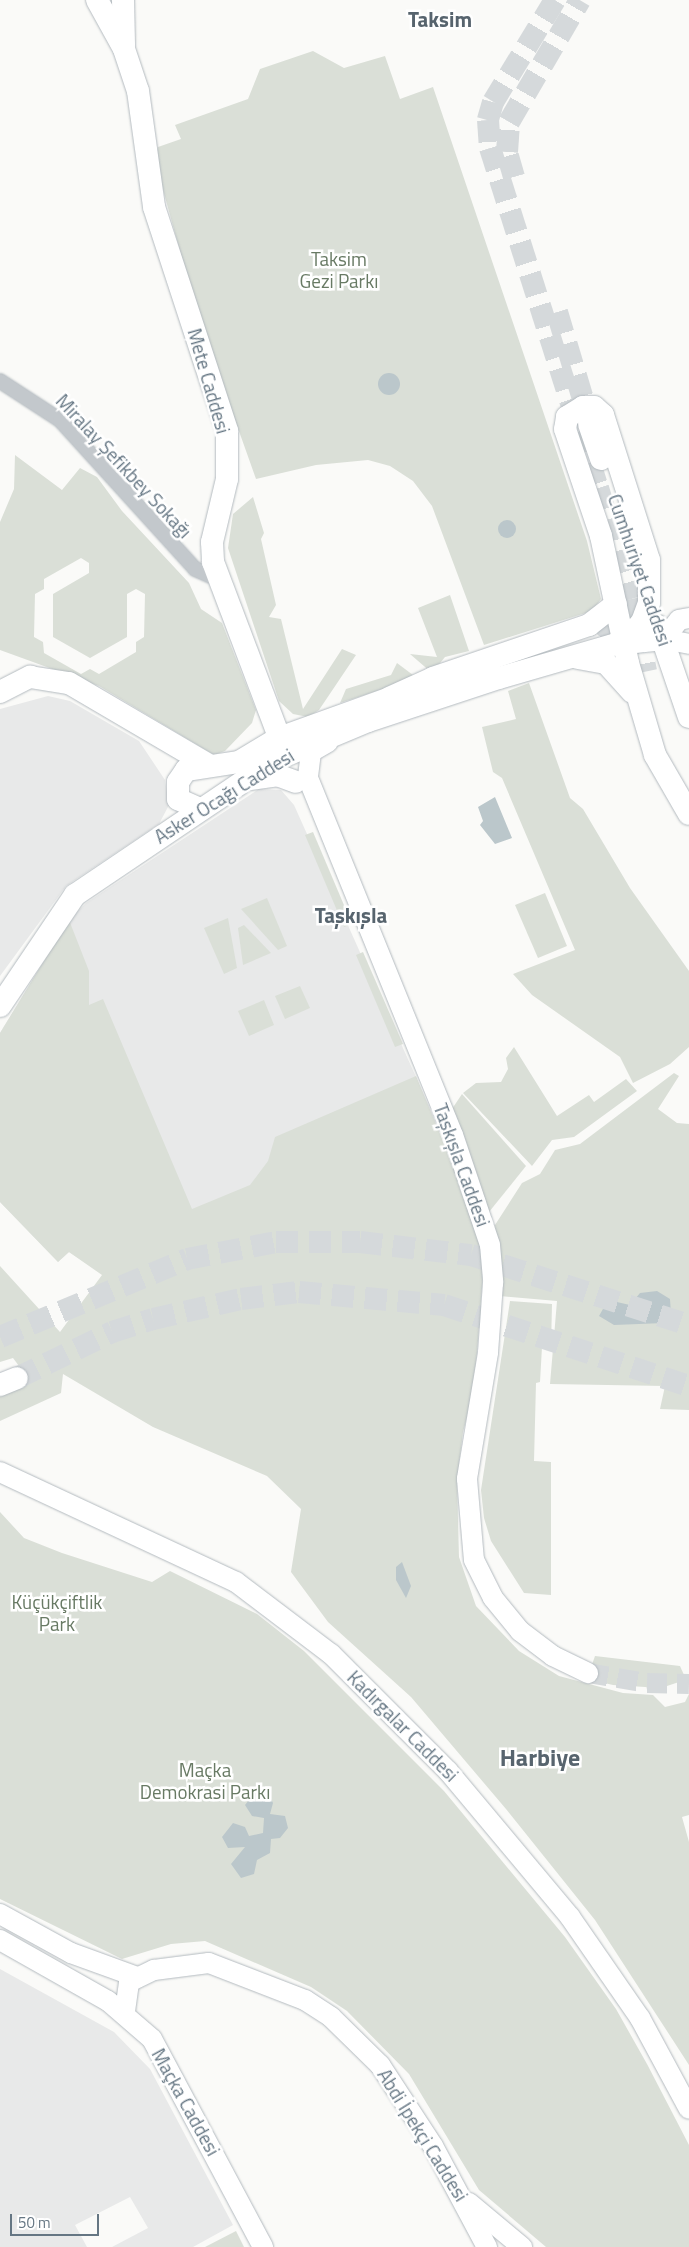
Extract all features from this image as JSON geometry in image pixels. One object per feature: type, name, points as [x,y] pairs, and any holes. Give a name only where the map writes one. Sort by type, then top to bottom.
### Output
[{"type":"main road","points":[[98,0],[112,4],[123,0],[124,49]]},
{"type":"main road","points":[[98,0],[124,49]]},
{"type":"main road","name":"Mete Caddesi","points":[[124,49],[138,91],[154,206],[227,431],[227,479],[212,542],[217,579],[255,670],[282,746]]},
{"type":"main road","points":[[625,642],[642,622],[649,603],[649,560],[605,420],[598,409],[583,407],[567,417],[565,429],[602,536],[616,604],[638,701],[655,755],[689,814]]},
{"type":"main road","name":"Cumhuriyet Caddesi","points":[[589,424],[649,603],[664,639],[689,717]]},
{"type":"main road","points":[[389,698],[450,671],[589,625],[616,604]]},
{"type":"main road","points":[[689,618],[679,620],[664,639],[689,644]]},
{"type":"main road","name":"Asker Ocağı Caddesi","points":[[0,1006],[75,895],[200,809],[247,769],[315,723],[596,634]]},
{"type":"main road","name":"Asker Ocağı Caddesi","points":[[282,746],[625,642],[664,639]]},
{"type":"main road","points":[[568,658],[590,657],[606,663],[638,701]]},
{"type":"main road","points":[[255,670],[284,716],[315,723]]},
{"type":"main road","points":[[255,670],[260,725],[247,769],[277,775],[296,782]]},
{"type":"main road","name":"Cumhuriyet Caddesi","points":[[646,670],[664,743],[689,788]]},
{"type":"main road","points":[[0,692],[30,678],[69,683],[209,765]]},
{"type":"main road","name":"Taşkışla Caddesi","points":[[368,721],[311,752],[307,770],[365,925],[455,1141],[490,1245],[493,1283],[488,1352],[467,1479],[471,1537],[497,1586],[526,1624],[555,1647],[590,1668]]},
{"type":"main road","name":"Taşkışla Caddesi","points":[[282,746],[343,892],[365,925]]},
{"type":"main road","name":"Asker Ocağı Caddesi","points":[[200,809],[182,804],[176,789],[186,770],[209,765],[247,769]]},
{"type":"main road","name":"Kadırgalar Caddesi","points":[[0,1472],[236,1582],[332,1654],[448,1771],[570,1917],[640,2018],[689,2109]]},
{"type":"main road","points":[[0,1914],[71,1954],[133,1979],[117,2006]]},
{"type":"main road","name":"Maçka Caddesi","points":[[0,1940],[117,2006],[170,2067],[263,2247]]},
{"type":"main road","name":"Abdi İpekçi Caddesi","points":[[133,1979],[172,1966],[209,1963],[289,1992],[324,2013],[380,2065],[463,2198],[487,2247]]},
{"type":"main road","points":[[463,2198],[522,2247]]},
{"type":"street","name":"Miralay Şefikbey Sokağı","points":[[0,381],[60,420],[195,569],[217,579]]},
{"type":"shaded area","points":[[389,373],[397,376],[400,384],[397,392],[389,395],[381,392],[378,384],[381,376]]},
{"type":"shaded area","points":[[507,520],[513,523],[516,529],[513,535],[507,538],[501,535],[498,529],[501,523]]},
{"type":"shaded area","points":[[48,696],[70,701],[139,741],[165,780],[169,805],[159,824],[66,886],[0,976],[0,709]]},
{"type":"shaded area","points":[[259,789],[281,790],[294,805],[442,1135],[102,1274],[69,1252],[58,1262],[0,1202],[0,1033],[69,920],[86,903]]},
{"type":"shaded area","points":[[495,797],[512,838],[495,844],[480,825],[483,821],[478,807]]},
{"type":"shaded area","points":[[657,1291],[670,1299],[671,1314],[664,1323],[614,1325],[599,1316],[608,1300],[630,1305],[640,1293]]},
{"type":"shaded area","points":[[402,1562],[411,1586],[406,1598],[396,1580],[396,1567]]},
{"type":"shaded area","points":[[256,1791],[269,1795],[273,1803],[270,1814],[285,1816],[288,1828],[280,1838],[271,1839],[270,1853],[257,1860],[254,1874],[241,1878],[231,1864],[245,1847],[228,1848],[222,1837],[233,1823],[245,1827],[249,1836],[263,1833],[264,1818],[252,1816],[245,1805]]},
{"type":"shaded area","points":[[0,1969],[114,2032],[150,2069],[233,2225],[193,2247],[112,2247],[148,2228],[130,2197],[75,2225],[87,2247],[0,2247]]},
{"type":"green space","name":"Taksim Gezi Parkı","points":[[313,51],[344,68],[385,56],[400,99],[433,87],[587,541],[601,599],[592,611],[484,645],[432,506],[413,481],[390,466],[368,460],[316,465],[256,479],[197,313],[154,157],[158,147],[181,139],[175,125],[248,99],[260,69]]},
{"type":"green space","points":[[15,455],[62,490],[80,468],[97,477],[122,511],[189,583],[201,609],[222,623],[256,710],[252,723],[225,751],[214,755],[99,686],[0,650],[0,522],[14,489]],"holes":[[[81,558],[89,563],[89,573],[53,594],[53,637],[90,658],[127,637],[127,594],[136,589],[145,594],[144,637],[136,642],[136,652],[99,674],[90,669],[81,674],[44,653],[43,642],[34,637],[35,594],[44,589],[44,579]]]},
{"type":"green space","points":[[253,497],[264,533],[261,539],[276,605],[269,617],[281,619],[303,709],[342,649],[356,655],[319,710],[308,717],[293,714],[279,701],[228,548],[233,514]]},
{"type":"green space","points":[[450,595],[469,651],[445,657],[432,673],[410,654],[437,657],[418,608]]},
{"type":"green space","points":[[397,663],[417,678],[340,703],[346,689],[391,675]]},
{"type":"green space","points":[[529,683],[570,798],[583,809],[630,888],[689,971],[689,1047],[670,1064],[633,1083],[620,1057],[532,995],[513,974],[575,950],[502,778],[493,772],[482,727],[516,719],[508,691]]},
{"type":"green space","points":[[313,832],[352,924],[344,927],[305,835]]},
{"type":"green space","points":[[545,893],[567,946],[538,958],[515,905]]},
{"type":"green space","points":[[267,898],[287,946],[278,950],[241,909]]},
{"type":"green space","points":[[228,918],[237,968],[224,974],[204,928]]},
{"type":"green space","points":[[69,920],[89,971],[89,1005],[103,999],[192,1209],[250,1185],[268,1161],[275,1137],[416,1076],[477,1223],[483,1275],[474,1392],[463,1432],[457,1481],[459,1557],[476,1606],[519,1651],[559,1676],[623,1693],[653,1695],[665,1707],[685,1702],[689,1694],[689,1815],[682,1817],[689,1842],[689,2065],[595,1920],[506,1809],[411,1697],[328,1622],[291,1572],[301,1509],[267,1476],[153,1427],[63,1374],[61,1393],[0,1421],[0,1390],[25,1374],[13,1358],[0,1362],[0,1266],[60,1332],[102,1275],[69,1252],[58,1262],[0,1202],[0,1033]]},
{"type":"green space","points":[[244,925],[271,953],[243,965],[238,928]]},
{"type":"green space","points":[[363,952],[403,1044],[395,1047],[356,955]]},
{"type":"green space","points":[[300,986],[310,1008],[285,1019],[275,996]]},
{"type":"green space","points":[[264,1000],[274,1025],[249,1036],[238,1011]]},
{"type":"green space","points":[[514,1047],[557,1116],[589,1095],[594,1102],[626,1079],[637,1091],[574,1137],[552,1140],[532,1166],[463,1093],[476,1083],[501,1082],[508,1069],[506,1058]]},
{"type":"green space","points":[[674,1073],[679,1076],[658,1109],[677,1123],[689,1124],[689,1410],[660,1409],[665,1386],[550,1384],[557,1301],[500,1296],[495,1225],[522,1183],[540,1174],[555,1150],[580,1144]]},
{"type":"green space","points":[[462,1094],[526,1166],[489,1212],[450,1112]]},
{"type":"green space","points":[[510,1301],[552,1304],[551,1347],[542,1347],[540,1382],[536,1383],[534,1461],[551,1462],[551,1595],[524,1593],[491,1541],[484,1518],[481,1490]]},
{"type":"green space","name":"Maçka Demokrasi Parkı","points":[[0,1512],[24,1538],[62,1553],[152,1582],[170,1571],[257,1614],[304,1651],[444,1791],[565,1937],[616,2009],[647,2064],[689,2145],[689,2247],[546,2247],[479,2190],[409,2074],[347,2011],[311,1987],[205,1941],[171,1944],[122,1959],[0,1899]]},
{"type":"green space","points":[[595,1656],[680,1666],[684,1675],[679,1682],[661,1688],[613,1685],[587,1679]]},
{"type":"green space","points":[[236,2231],[244,2247],[205,2247]]},
{"type":"tunnel","points":[[555,0],[493,102],[488,120],[490,148],[598,488],[631,599],[646,671]]},
{"type":"tunnel","points":[[514,177],[507,152],[509,122],[580,0]]},
{"type":"tunnel","points":[[557,312],[585,406]]},
{"type":"tunnel","points":[[597,634],[627,604]]},
{"type":"tunnel","points":[[0,1337],[187,1259],[276,1242],[360,1242],[471,1255],[689,1325]]},
{"type":"tunnel","points":[[17,1378],[112,1332],[153,1319],[241,1299],[299,1292],[444,1305],[689,1386]]},
{"type":"tunnel","points":[[588,1673],[647,1683],[689,1684]]},
{"type":"district","name":"Taksim","points":[[440,19]]},
{"type":"district","name":"Taşkışla","points":[[351,915]]},
{"type":"district","name":"Harbiye","points":[[540,1758]]},
{"type":"park label","name":"Küçükçiftlik Park","points":[[57,1613]]}]
